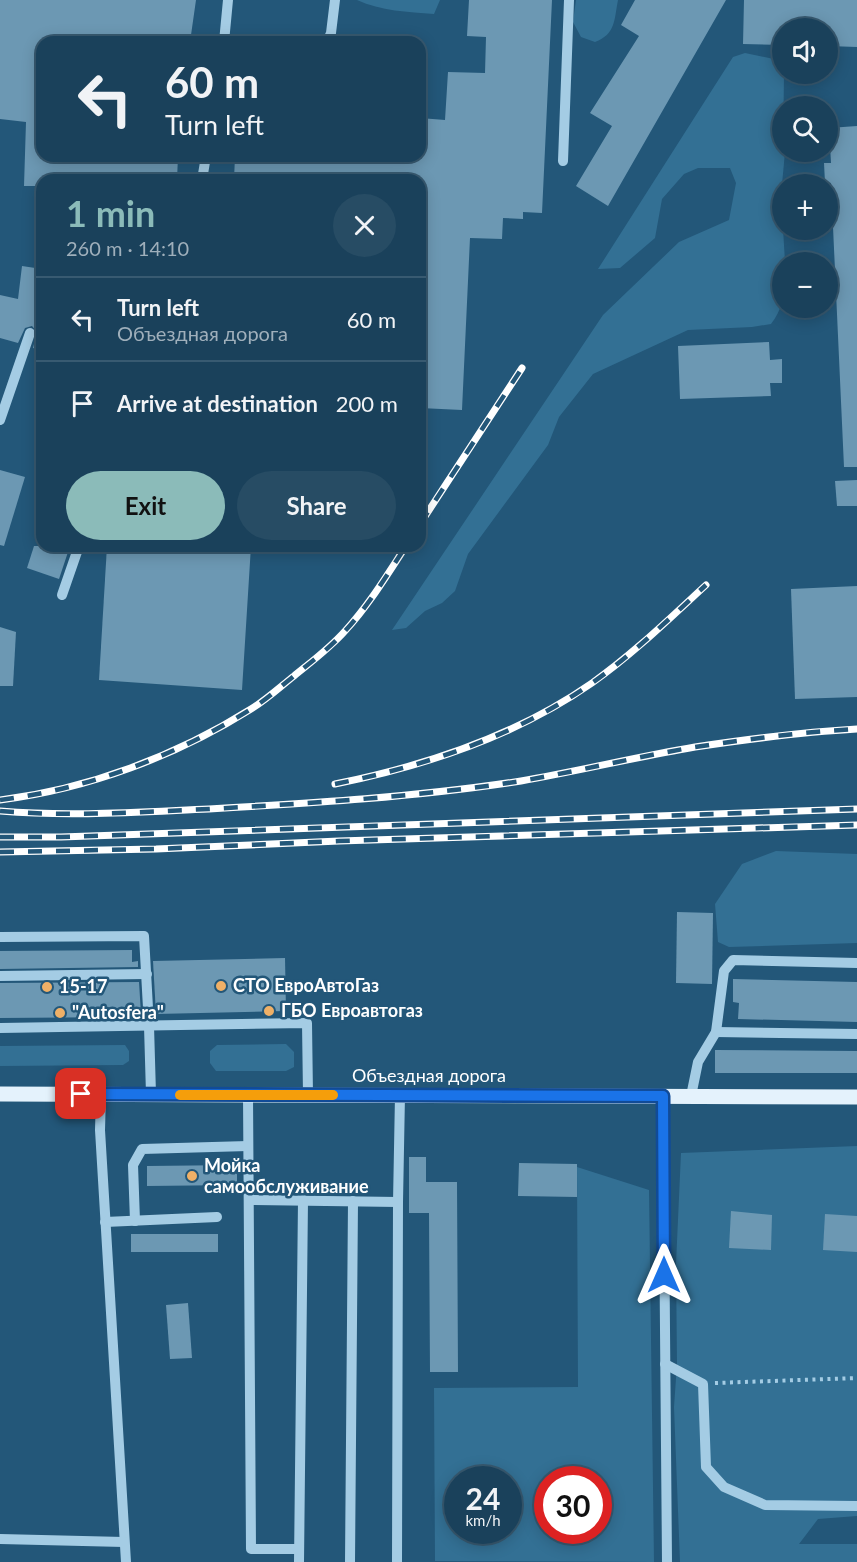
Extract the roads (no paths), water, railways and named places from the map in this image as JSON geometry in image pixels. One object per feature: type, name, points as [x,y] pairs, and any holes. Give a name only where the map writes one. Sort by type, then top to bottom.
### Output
[{"type":"main road","name":"Объездная дорога","points":[[0,1094],[857,1097]]},
{"type":"street","points":[[225,36],[228,0]]},
{"type":"street","points":[[330,36],[335,0]]},
{"type":"street","points":[[563,161],[570,0]]},
{"type":"street","points":[[0,420],[4,394],[30,333]]},
{"type":"street","points":[[62,595],[77,552]]},
{"type":"street","points":[[0,937],[144,936],[151,1095]]},
{"type":"street","points":[[692,1096],[698,1062],[716,1032],[724,971],[733,960],[857,963]]},
{"type":"street","points":[[0,976],[147,974]]},
{"type":"street","points":[[0,1028],[307,1023],[308,1095]]},
{"type":"street","points":[[716,1032],[857,1034]]},
{"type":"street","points":[[101,1094],[100,1130],[126,1562]]},
{"type":"street","points":[[248,1095],[251,1549],[299,1548]]},
{"type":"street","points":[[397,1562],[400,1095]]},
{"type":"street","points":[[663,1096],[667,1562]]},
{"type":"street","points":[[135,1221],[133,1165],[142,1149],[248,1146]]},
{"type":"street","points":[[249,1200],[398,1202]]},
{"type":"street","points":[[299,1562],[303,1200]]},
{"type":"street","points":[[350,1562],[353,1201]]},
{"type":"street","points":[[105,1222],[217,1217]]},
{"type":"street","points":[[665,1364],[703,1384],[706,1467],[724,1487],[765,1505],[857,1506]]},
{"type":"street","points":[[0,1539],[124,1542]]},
{"type":"railway","points":[[426,515],[522,368]]},
{"type":"railway","points":[[0,800],[66,788],[130,768],[193,742],[251,709],[268,698],[339,637],[370,600],[402,552]]},
{"type":"railway","points":[[335,784],[436,758],[469,747],[532,719],[563,702],[607,672],[706,585]]},
{"type":"railway","points":[[0,811],[52,814],[131,813],[404,795],[521,781],[695,747],[776,736],[857,729]]},
{"type":"railway","points":[[0,837],[61,837],[857,809]]},
{"type":"railway","points":[[0,852],[156,849],[857,825]]},
{"type":"place","name":"СТО ЕвроАвтоГаз","points":[[221,986]]},
{"type":"place","name":"15-17","points":[[47,987]]},
{"type":"place","name":"ГБО Евроавтогаз","points":[[269,1011]]},
{"type":"place","name":"\"Autosfera\"","points":[[60,1013]]},
{"type":"place","name":"Мойка самообслуживание","points":[[192,1176]]}]
